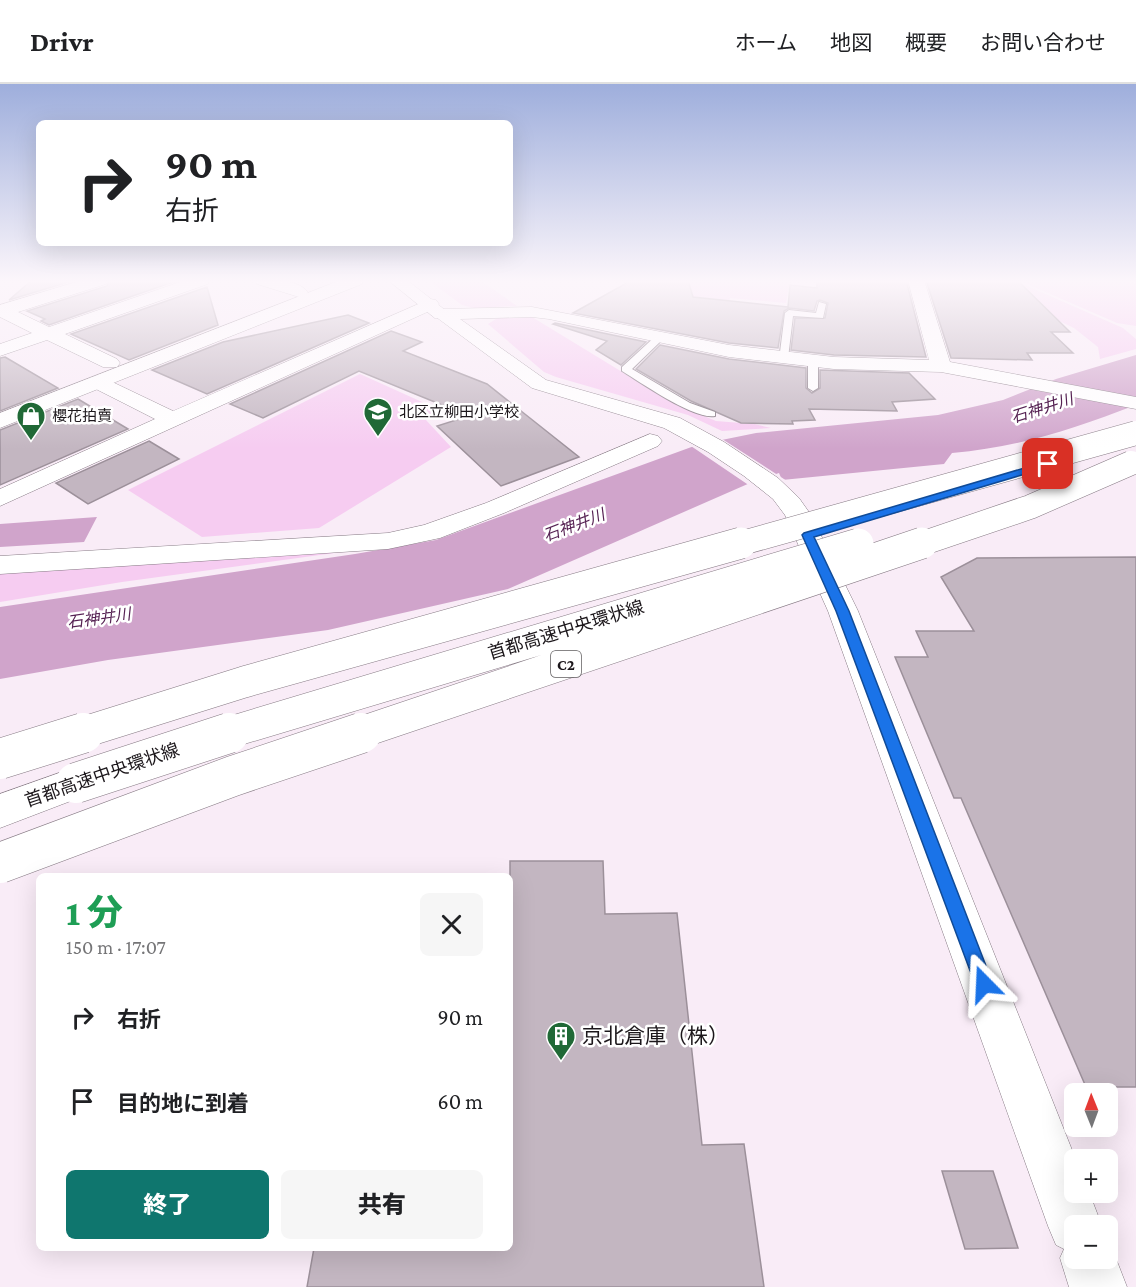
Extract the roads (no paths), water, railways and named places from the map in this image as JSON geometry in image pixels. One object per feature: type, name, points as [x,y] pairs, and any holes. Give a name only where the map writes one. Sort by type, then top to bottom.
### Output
[{"type":"main road","points":[[0,350],[39,336]]},
{"type":"main road","points":[[54,336],[110,363]]},
{"type":"main road","points":[[0,406],[181,336]]},
{"type":"main road","points":[[0,421],[213,336]]},
{"type":"main road","points":[[0,498],[172,419],[371,336]]},
{"type":"main road","points":[[473,336],[539,384],[672,423],[697,434],[774,487],[789,501],[808,535],[843,611],[1071,1215]]},
{"type":"main road","points":[[662,336],[729,351],[813,361],[951,367],[1136,403]]},
{"type":"main road","points":[[939,336],[951,367]]},
{"type":"main road","points":[[97,382],[172,419]]},
{"type":"main road","points":[[0,565],[388,541],[431,532],[495,508],[650,441]]},
{"type":"main road","name":"首都高速中央環状線","points":[[0,759],[244,682],[1135,449]]},
{"type":"main road","name":"首都高速中央環状線","points":[[0,811],[189,745],[534,639],[1135,449]]},
{"type":"main road","name":"C2","points":[[0,863],[233,776],[1030,507],[1135,449]]},
{"type":"main road","points":[[0,746],[244,682]]},
{"type":"main road","points":[[1092,1269],[1098,1287]]},
{"type":"lane","points":[[661,336],[626,369],[686,405],[711,414]]},
{"type":"lane","points":[[783,357],[786,336]]},
{"type":"lane","points":[[813,361],[813,388]]},
{"type":"lane","points":[[808,535],[1135,449]]},
{"type":"water","name":"石神井川","points":[[1136,355],[1136,405],[1046,436],[1001,446],[952,453],[944,464],[782,480],[779,473],[750,483],[508,589],[328,630],[108,660],[0,679],[0,607],[436,540],[697,445],[756,433],[938,415],[1003,400],[1056,379]]},
{"type":"water","points":[[97,517],[84,542],[0,547],[0,524]]},
{"type":"place","name":"北区立柳田小学校","points":[[378,438]]},
{"type":"place","name":"櫻花拍賣","points":[[31,442]]},
{"type":"place","name":"京北倉庫（株）","points":[[561,1062]]}]
